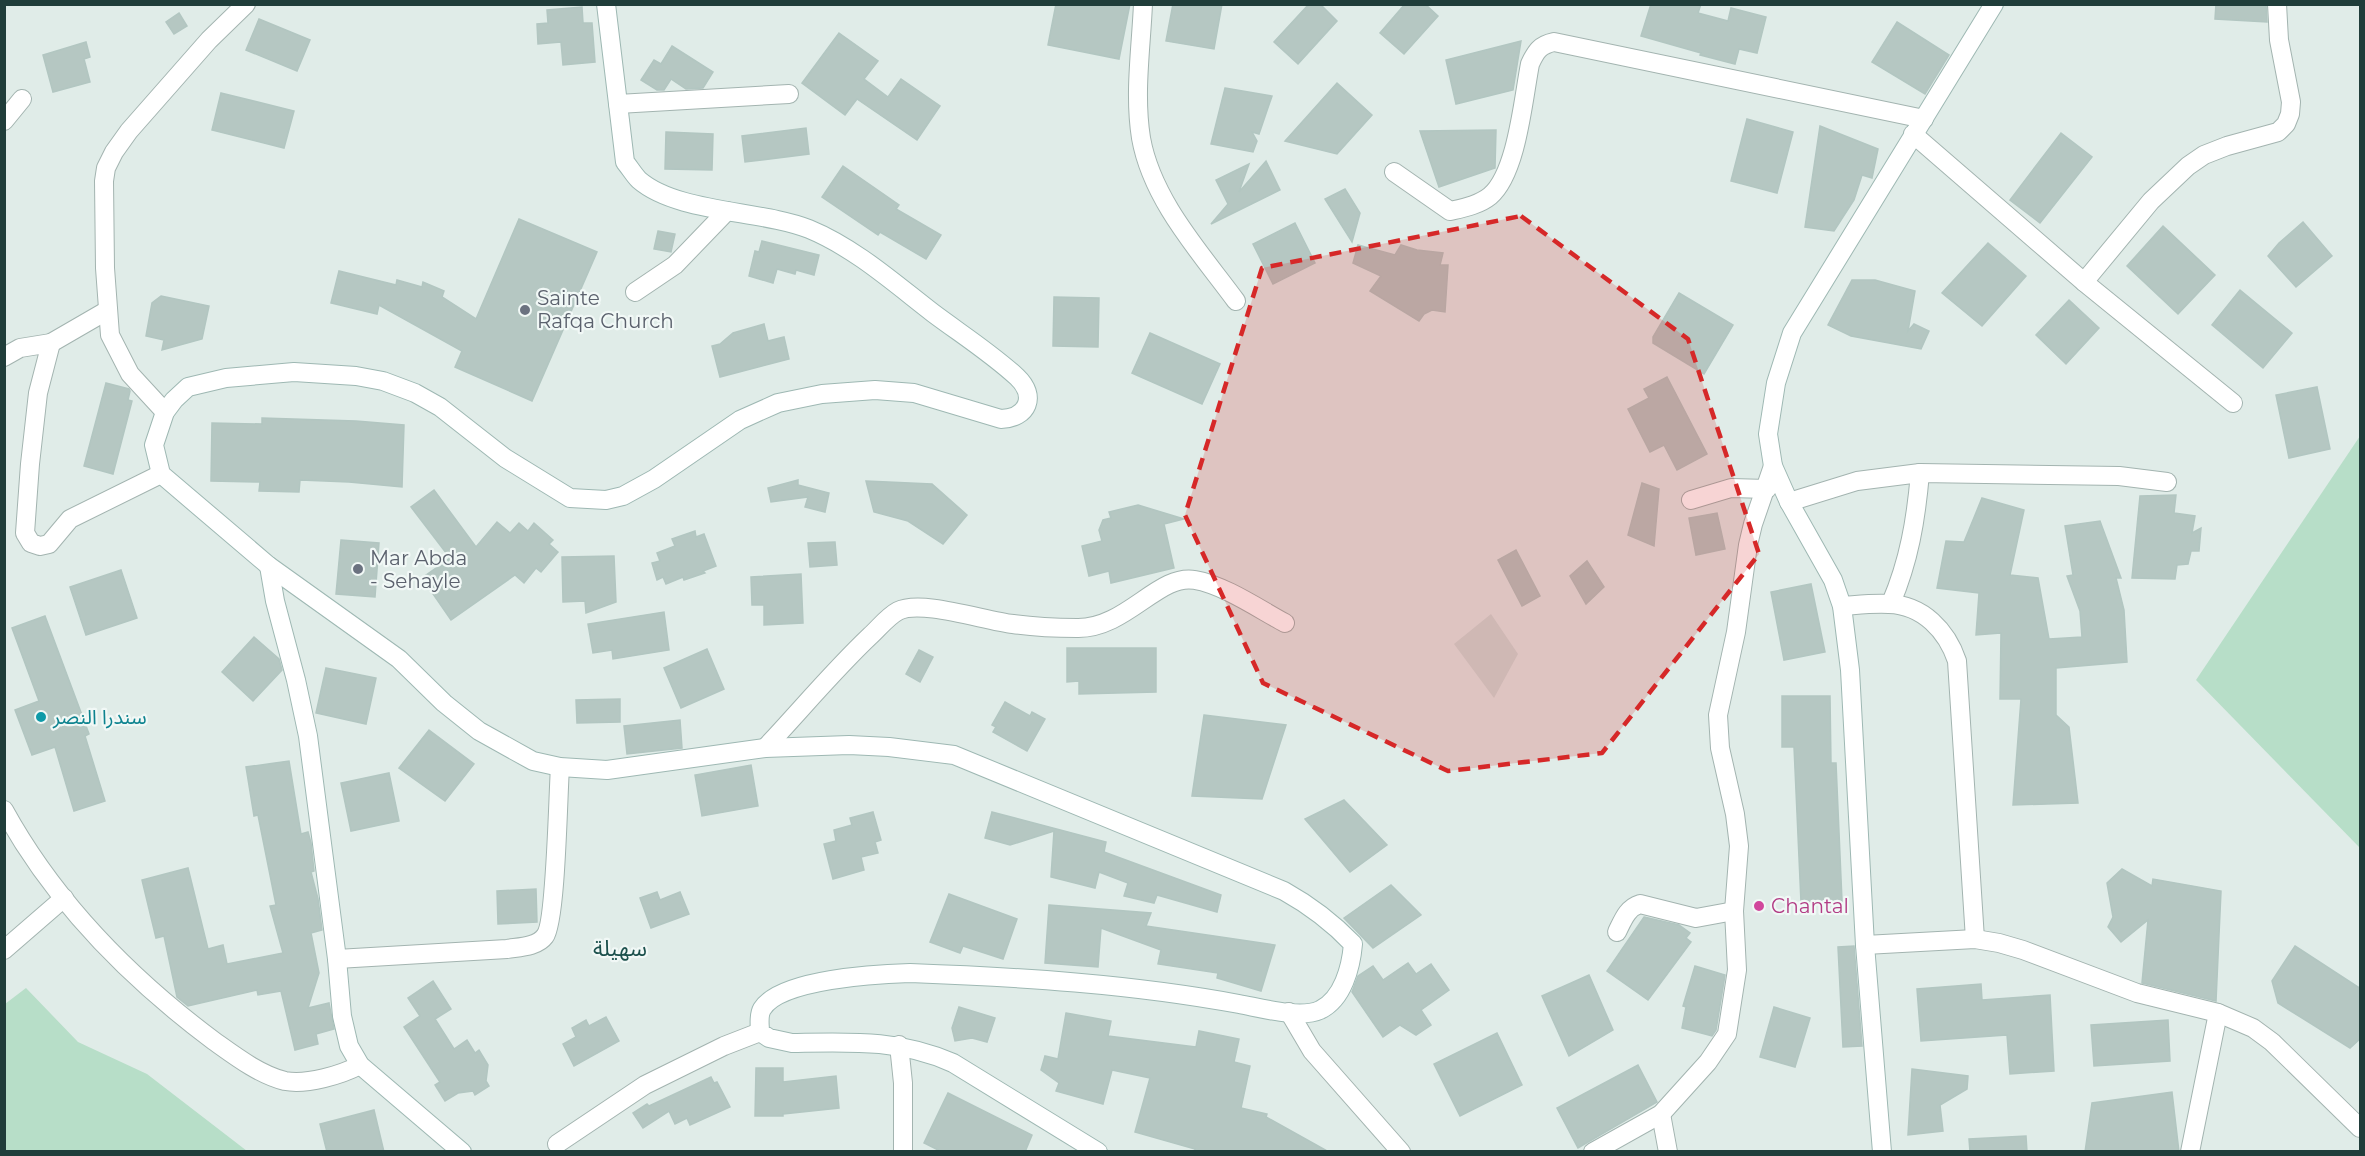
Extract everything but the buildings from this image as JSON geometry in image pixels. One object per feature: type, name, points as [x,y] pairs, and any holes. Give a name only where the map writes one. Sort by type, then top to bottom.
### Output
[{"type":"street","points":[[165,412],[130,374],[110,335],[105,268],[104,181],[110,160],[129,131],[209,40],[246,4]]},
{"type":"street","points":[[606,4],[625,162],[638,179],[668,196],[809,229],[861,258],[1014,374],[1027,390],[1028,399],[1025,408],[1013,419],[1001,419],[914,393],[875,390],[822,394],[778,403],[740,420],[623,496],[606,500],[588,500],[570,498],[505,458],[440,407],[415,393],[383,381],[356,376],[294,372],[226,378],[188,387],[165,412],[154,445],[161,474],[269,566],[399,659],[444,703],[479,731],[533,761],[560,767],[608,770],[765,748],[879,746],[954,755],[1284,891],[1332,921],[1353,944],[1350,969],[1329,1004],[1318,1011],[1289,1012],[1135,987],[909,973],[876,974],[807,984],[783,993],[768,1002],[760,1011],[760,1032]]},
{"type":"street","points":[[1143,4],[1138,89],[1142,140],[1150,171],[1169,208],[1236,301]]},
{"type":"street","points":[[1882,1152],[1865,945],[1850,670],[1842,606],[1833,580],[1788,502],[1773,466],[1768,434],[1776,382],[1792,333],[1994,4]]},
{"type":"street","points":[[2084,282],[2151,201],[2188,166],[2204,155],[2227,146],[2278,132],[2286,124],[2291,102],[2279,39],[2277,4]]},
{"type":"street","points":[[1394,172],[1450,211],[1469,207],[1488,198],[1500,185],[1509,167],[1530,64],[1543,44],[1554,42],[1918,126],[2084,282],[2233,403]]},
{"type":"street","points":[[618,104],[789,94]]},
{"type":"street","points":[[4,121],[22,99]]},
{"type":"street","points":[[635,292],[675,266],[727,211]]},
{"type":"street","points":[[4,357],[20,348],[51,343],[108,309]]},
{"type":"street","points":[[51,343],[38,393],[30,464],[25,533],[32,543],[40,546],[49,544],[70,519],[161,474]]},
{"type":"street","points":[[1593,1152],[1661,1114],[1708,1062],[1727,1034],[1737,970],[1734,911],[1739,846],[1735,814],[1719,740],[1718,715],[1736,632],[1748,545],[1773,466]]},
{"type":"street","points":[[1788,502],[1857,481],[1888,475],[1920,473],[2119,476],[2167,482]]},
{"type":"street","points":[[1891,603],[1903,576],[1911,544],[1917,514],[1920,473]]},
{"type":"street","points":[[1691,500],[1731,488],[1767,489]]},
{"type":"street","points":[[269,566],[277,611],[296,680],[308,736],[337,958],[342,1016],[349,1046],[360,1065],[462,1152]]},
{"type":"street","points":[[765,748],[862,643],[898,611],[915,607],[1012,624],[1080,628],[1111,622],[1168,584],[1194,579],[1224,591],[1285,623]]},
{"type":"street","points":[[1842,606],[1891,603],[1925,615],[1940,628],[1951,643],[1957,661],[1975,939]]},
{"type":"street","points":[[337,958],[507,949],[534,944],[545,938],[550,927],[553,899],[560,767]]},
{"type":"street","points":[[4,810],[20,837],[64,898],[120,960],[177,1013],[229,1051],[267,1075],[288,1081],[341,1075],[360,1065]]},
{"type":"street","points":[[4,950],[64,898]]},
{"type":"street","points":[[1617,932],[1627,912],[1633,906],[1640,904],[1696,918],[1734,911]]},
{"type":"street","points":[[1865,945],[1975,939],[2023,950],[2137,993],[2218,1013],[2253,1028],[2272,1042],[2361,1128]]},
{"type":"street","points":[[1289,1012],[1312,1051],[1401,1152]]},
{"type":"street","points":[[2190,1152],[2218,1013]]},
{"type":"street","points":[[760,1032],[769,1038],[792,1043],[852,1042],[899,1046],[932,1053],[953,1063],[1098,1152]]},
{"type":"street","points":[[557,1144],[645,1085],[724,1046],[760,1032]]},
{"type":"street","points":[[899,1046],[903,1083],[903,1152]]},
{"type":"street","points":[[1661,1114],[1668,1152]]},
{"type":"highlighted area","points":[[1521,216],[1688,339],[1759,554],[1602,753],[1448,771],[1263,683],[1185,515],[1262,268]]},
{"type":"shaded area","points":[[1491,614],[1518,654],[1494,698],[1454,644]]},
{"type":"green space","points":[[2360,436],[2360,848],[2196,680]]},
{"type":"green space","points":[[26,988],[78,1042],[147,1074],[247,1151],[5,1151],[5,1004]]},
{"type":"place","name":"Sainte Rafqa Church","points":[[525,310]]},
{"type":"place","name":"Mar Abda - Sehayle","points":[[358,569]]},
{"type":"place","name":"سندرا النصر","points":[[41,717]]},
{"type":"place","name":"Chantal","points":[[1759,906]]},
{"type":"district","name":"سهيلة","points":[[620,948]]}]
